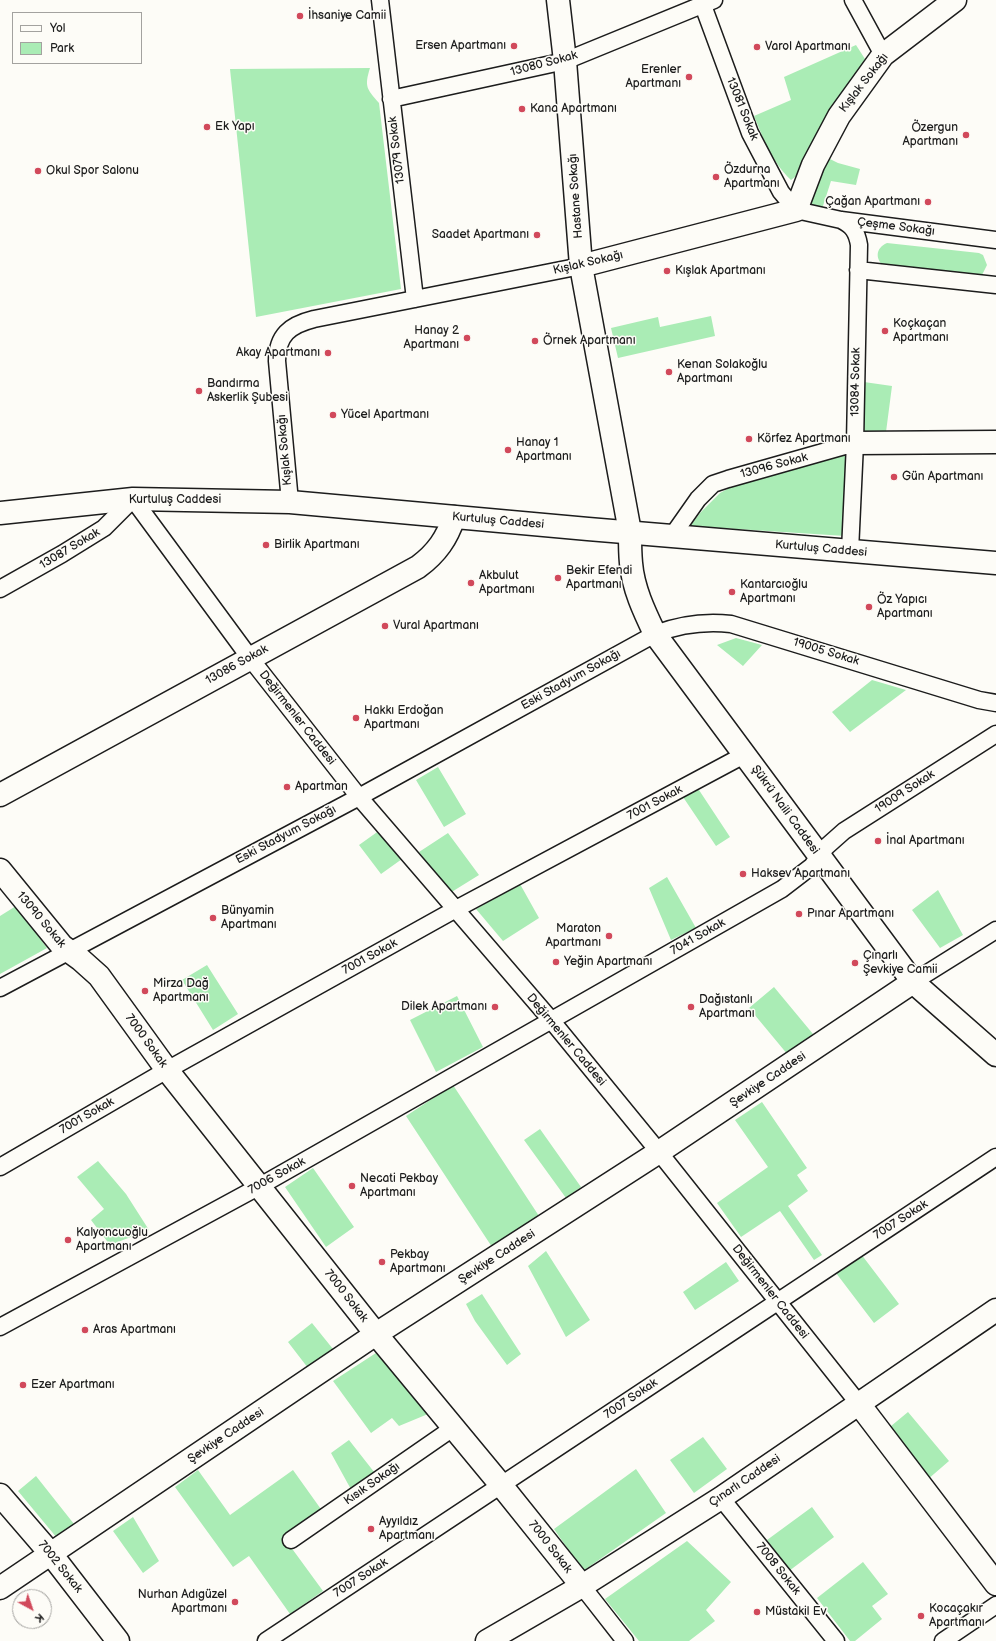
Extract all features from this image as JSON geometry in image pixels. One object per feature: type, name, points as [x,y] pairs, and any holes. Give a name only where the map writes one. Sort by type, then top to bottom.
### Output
[{"type":"street","name":"Hastane Sokağı","points":[[558,0],[565,61],[581,266],[630,532]]},
{"type":"street","name":"Kışlak Sokağı","points":[[581,266],[796,210],[813,165],[839,116],[883,55],[955,0]]},
{"type":"street","name":"13096 Sokak","points":[[855,443],[996,442]]},
{"type":"street","name":"Kurtuluş Caddesi","points":[[0,513],[133,499],[290,502],[850,551],[996,560]]},
{"type":"street","name":"13086 Sokak","points":[[0,795],[418,567],[431,558],[440,547],[449,532],[454,517]]},
{"type":"street","name":"Şükrü Naili Caddesi","points":[[630,532],[631,564],[636,587],[643,609],[655,634],[913,982],[996,1055]]},
{"type":"street","name":"13090 Sokak","points":[[0,870],[55,939],[68,951]]},
{"type":"street","name":"7000 Sokak","points":[[68,951],[80,959],[98,976],[167,1070],[376,1334],[501,1485],[582,1586]]},
{"type":"street","name":"Şevkiye Caddesi","points":[[0,1588],[376,1334],[659,1152],[913,982]]},
{"type":"street","name":"Çınarlı Caddesi","points":[[487,1641],[582,1586],[721,1498],[996,1310]]},
{"type":"street","name":"Değirmenler Caddesi","points":[[859,1404],[996,1584]]},
{"type":"street","name":"7002 Sokak","points":[[0,1495],[51,1554],[118,1641]]},
{"type":"lane","name":"13079 Sokak","points":[[380,0],[415,299]]},
{"type":"lane","points":[[853,0],[883,55]]},
{"type":"lane","name":"13080 Sokak","points":[[391,99],[565,61],[706,2]]},
{"type":"lane","name":"13081 Sokak","points":[[706,2],[750,133],[770,173],[796,210]]},
{"type":"lane","name":"Çeşme Sokağı","points":[[796,210],[840,220],[996,240]]},
{"type":"lane","name":"13084 Sokak","points":[[840,220],[853,228],[858,236],[855,443],[850,551]]},
{"type":"lane","name":"Kışlak Sokağı","points":[[290,502],[277,361],[280,340],[289,330],[302,322],[581,266]]},
{"type":"lane","points":[[858,270],[996,285]]},
{"type":"lane","name":"13096 Sokak","points":[[672,536],[698,499],[713,484],[855,443]]},
{"type":"lane","name":"13087 Sokak","points":[[0,589],[104,528],[133,499]]},
{"type":"lane","name":"Değirmenler Caddesi","points":[[133,499],[250,658],[359,797],[551,1020],[659,1152],[859,1404]]},
{"type":"lane","name":"19005 Sokak","points":[[655,634],[674,626],[694,622],[731,624],[979,700],[996,703]]},
{"type":"lane","name":"Eski Stadyum Sokağı","points":[[0,988],[359,797],[655,634]]},
{"type":"lane","name":"19009 Sokak","points":[[819,856],[830,843],[844,831],[996,734]]},
{"type":"lane","name":"7001 Sokak","points":[[0,1167],[167,1070],[456,909],[744,755]]},
{"type":"lane","name":"7041 Sokak","points":[[551,1020],[782,889],[802,875],[812,866],[819,856]]},
{"type":"lane","name":"Şevkiye Caddesi","points":[[913,982],[996,930]]},
{"type":"lane","name":"7006 Sokak","points":[[0,1327],[260,1186],[551,1020]]},
{"type":"lane","name":"7007 Sokak","points":[[266,1641],[996,1157]]},
{"type":"lane","name":"Kısık Sokağı","points":[[292,1540],[453,1428]]},
{"type":"lane","name":"7008 Sokak","points":[[721,1498],[836,1641]]},
{"type":"lane","name":"7000 Sokak","points":[[582,1586],[625,1641]]},
{"type":"lane","points":[[943,1641],[996,1605]]},
{"type":"green space","points":[[856,45],[865,59],[795,177],[791,180],[773,158],[754,116],[791,100],[784,77]]},
{"type":"green space","points":[[370,68],[367,84],[369,91],[379,103],[401,289],[256,317],[230,69]]},
{"type":"green space","points":[[824,156],[838,163],[860,169],[856,185],[831,181],[822,209],[803,205]]},
{"type":"green space","points":[[887,243],[979,253],[983,255],[987,265],[982,275],[976,277],[885,267],[879,261],[878,251]]},
{"type":"green space","points":[[711,316],[715,336],[618,358],[611,328],[658,317],[660,327]]},
{"type":"green space","points":[[864,382],[892,386],[886,432],[861,434]]},
{"type":"green space","points":[[849,451],[845,536],[690,526],[701,512],[720,493],[742,481]]},
{"type":"green space","points":[[736,638],[762,645],[743,666],[717,645]]},
{"type":"green space","points":[[872,680],[906,690],[850,732],[832,712]]},
{"type":"green space","points":[[438,767],[466,814],[444,827],[416,780]]},
{"type":"green space","points":[[697,787],[730,837],[716,846],[683,797]]},
{"type":"green space","points":[[380,830],[402,859],[381,874],[359,845]]},
{"type":"green space","points":[[448,833],[479,875],[450,893],[419,852]]},
{"type":"green space","points":[[667,877],[696,928],[671,940],[649,888]]},
{"type":"green space","points":[[520,884],[539,918],[503,941],[476,909]]},
{"type":"green space","points":[[938,890],[963,935],[940,948],[912,910]]},
{"type":"green space","points":[[16,906],[47,948],[0,974],[0,916]]},
{"type":"green space","points":[[207,965],[238,1014],[213,1030],[182,980]]},
{"type":"green space","points":[[774,987],[813,1034],[788,1055],[749,1008]]},
{"type":"green space","points":[[457,996],[483,1047],[436,1072],[410,1020]]},
{"type":"green space","points":[[453,1085],[539,1216],[492,1247],[406,1116]]},
{"type":"green space","points":[[762,1102],[807,1168],[797,1175],[808,1191],[788,1206],[822,1255],[814,1260],[780,1211],[741,1237],[717,1203],[768,1167],[735,1120]]},
{"type":"green space","points":[[540,1129],[581,1187],[566,1198],[524,1140]]},
{"type":"green space","points":[[98,1161],[126,1194],[149,1230],[110,1245],[91,1220],[104,1209],[77,1177]]},
{"type":"green space","points":[[313,1168],[354,1227],[326,1247],[285,1187]]},
{"type":"green space","points":[[546,1251],[590,1320],[566,1337],[528,1266]]},
{"type":"green space","points":[[861,1254],[899,1304],[874,1323],[836,1273]]},
{"type":"green space","points":[[726,1262],[739,1281],[695,1310],[683,1292]]},
{"type":"green space","points":[[482,1294],[521,1354],[507,1365],[475,1321],[466,1304]]},
{"type":"green space","points":[[312,1323],[333,1349],[308,1368],[288,1342]]},
{"type":"green space","points":[[379,1351],[428,1414],[399,1426],[392,1418],[371,1433],[333,1381]]},
{"type":"green space","points":[[908,1412],[949,1461],[927,1480],[885,1431]]},
{"type":"green space","points":[[703,1437],[727,1469],[694,1493],[670,1460]]},
{"type":"green space","points":[[349,1440],[378,1477],[353,1493],[331,1453]]},
{"type":"green space","points":[[636,1469],[666,1513],[583,1571],[554,1529]]},
{"type":"green space","points":[[198,1470],[230,1515],[293,1470],[323,1512],[285,1539],[323,1591],[290,1614],[249,1556],[233,1567],[175,1487]]},
{"type":"green space","points":[[36,1476],[74,1524],[57,1538],[18,1491]]},
{"type":"green space","points":[[812,1507],[834,1537],[789,1571],[767,1540]]},
{"type":"green space","points":[[133,1517],[159,1561],[143,1573],[113,1531]]},
{"type":"green space","points":[[687,1541],[731,1582],[706,1610],[715,1621],[689,1641],[639,1641],[605,1599]]},
{"type":"green space","points":[[863,1562],[888,1594],[872,1606],[882,1619],[855,1641],[850,1641],[817,1598]]},
{"type":"place","name":"İhsaniye Camii","points":[[300,16]]},
{"type":"place","name":"Ersen Apartmanı","points":[[514,46]]},
{"type":"place","name":"Varol Apartmanı","points":[[757,47]]},
{"type":"place","name":"Erenler Apartmanı","points":[[689,77]]},
{"type":"place","name":"Kana Apartmanı","points":[[522,109]]},
{"type":"place","name":"Ek Yapı","points":[[207,127]]},
{"type":"place","name":"Özergun Apartmanı","points":[[966,135]]},
{"type":"place","name":"Okul Spor Salonu","points":[[38,171]]},
{"type":"place","name":"Özdurna Apartmanı","points":[[716,177]]},
{"type":"place","name":"Çağan Apartmanı","points":[[928,202]]},
{"type":"place","name":"Saadet Apartmanı","points":[[537,235]]},
{"type":"place","name":"Kışlak Apartmanı","points":[[667,271]]},
{"type":"place","name":"Koçkaçan Apartmanı","points":[[885,331]]},
{"type":"place","name":"Hanay 2 Apartmanı","points":[[467,338]]},
{"type":"place","name":"Örnek Apartmanı","points":[[535,341]]},
{"type":"place","name":"Akay Apartmanı","points":[[328,353]]},
{"type":"place","name":"Kenan Solakoğlu Apartmanı","points":[[669,372]]},
{"type":"place","name":"Bandırma Askerlik Şubesi","points":[[199,391]]},
{"type":"place","name":"Yücel Apartmanı","points":[[333,415]]},
{"type":"place","name":"Körfez Apartmanı","points":[[749,439]]},
{"type":"place","name":"Hanay 1 Apartmanı","points":[[508,450]]},
{"type":"place","name":"Gün Apartmanı","points":[[894,477]]},
{"type":"place","name":"Birlik Apartmanı","points":[[266,545]]},
{"type":"place","name":"Bekir Efendi Apartmanı","points":[[558,578]]},
{"type":"place","name":"Akbulut Apartmanı","points":[[471,583]]},
{"type":"place","name":"Kantarcıoğlu Apartmanı","points":[[732,592]]},
{"type":"place","name":"Öz Yapıcı Apartmanı","points":[[869,607]]},
{"type":"place","name":"Vural Apartmanı","points":[[385,626]]},
{"type":"place","name":"Hakkı Erdoğan Apartmanı","points":[[356,718]]},
{"type":"place","name":"Apartman","points":[[287,787]]},
{"type":"place","name":"İnal Apartmanı","points":[[878,841]]},
{"type":"place","name":"Haksev Apartmanı","points":[[743,874]]},
{"type":"place","name":"Pınar Apartmanı","points":[[799,914]]},
{"type":"place","name":"Bünyamin Apartmanı","points":[[213,918]]},
{"type":"place","name":"Maraton Apartmanı","points":[[609,936]]},
{"type":"place","name":"Yeğin Apartmanı","points":[[556,962]]},
{"type":"place","name":"Çınarlı Şevkiye Camii","points":[[855,963]]},
{"type":"place","name":"Mirza Dağ Apartmanı","points":[[145,991]]},
{"type":"place","name":"Dilek Apartmanı","points":[[495,1007]]},
{"type":"place","name":"Dağıstanlı Apartmanı","points":[[691,1007]]},
{"type":"place","name":"Necati Pekbay Apartmanı","points":[[352,1186]]},
{"type":"place","name":"Kalyoncuoğlu Apartmanı","points":[[68,1240]]},
{"type":"place","name":"Pekbay Apartmanı","points":[[382,1262]]},
{"type":"place","name":"Aras Apartmanı","points":[[85,1330]]},
{"type":"place","name":"Ezer Apartmanı","points":[[23,1385]]},
{"type":"place","name":"Ayyıldız Apartmanı","points":[[371,1529]]},
{"type":"place","name":"Nurhan Adıgüzel Apartmanı","points":[[235,1602]]},
{"type":"place","name":"Müstakil Ev","points":[[757,1612]]},
{"type":"place","name":"Kocaçakır Apartmanı","points":[[921,1616]]}]
